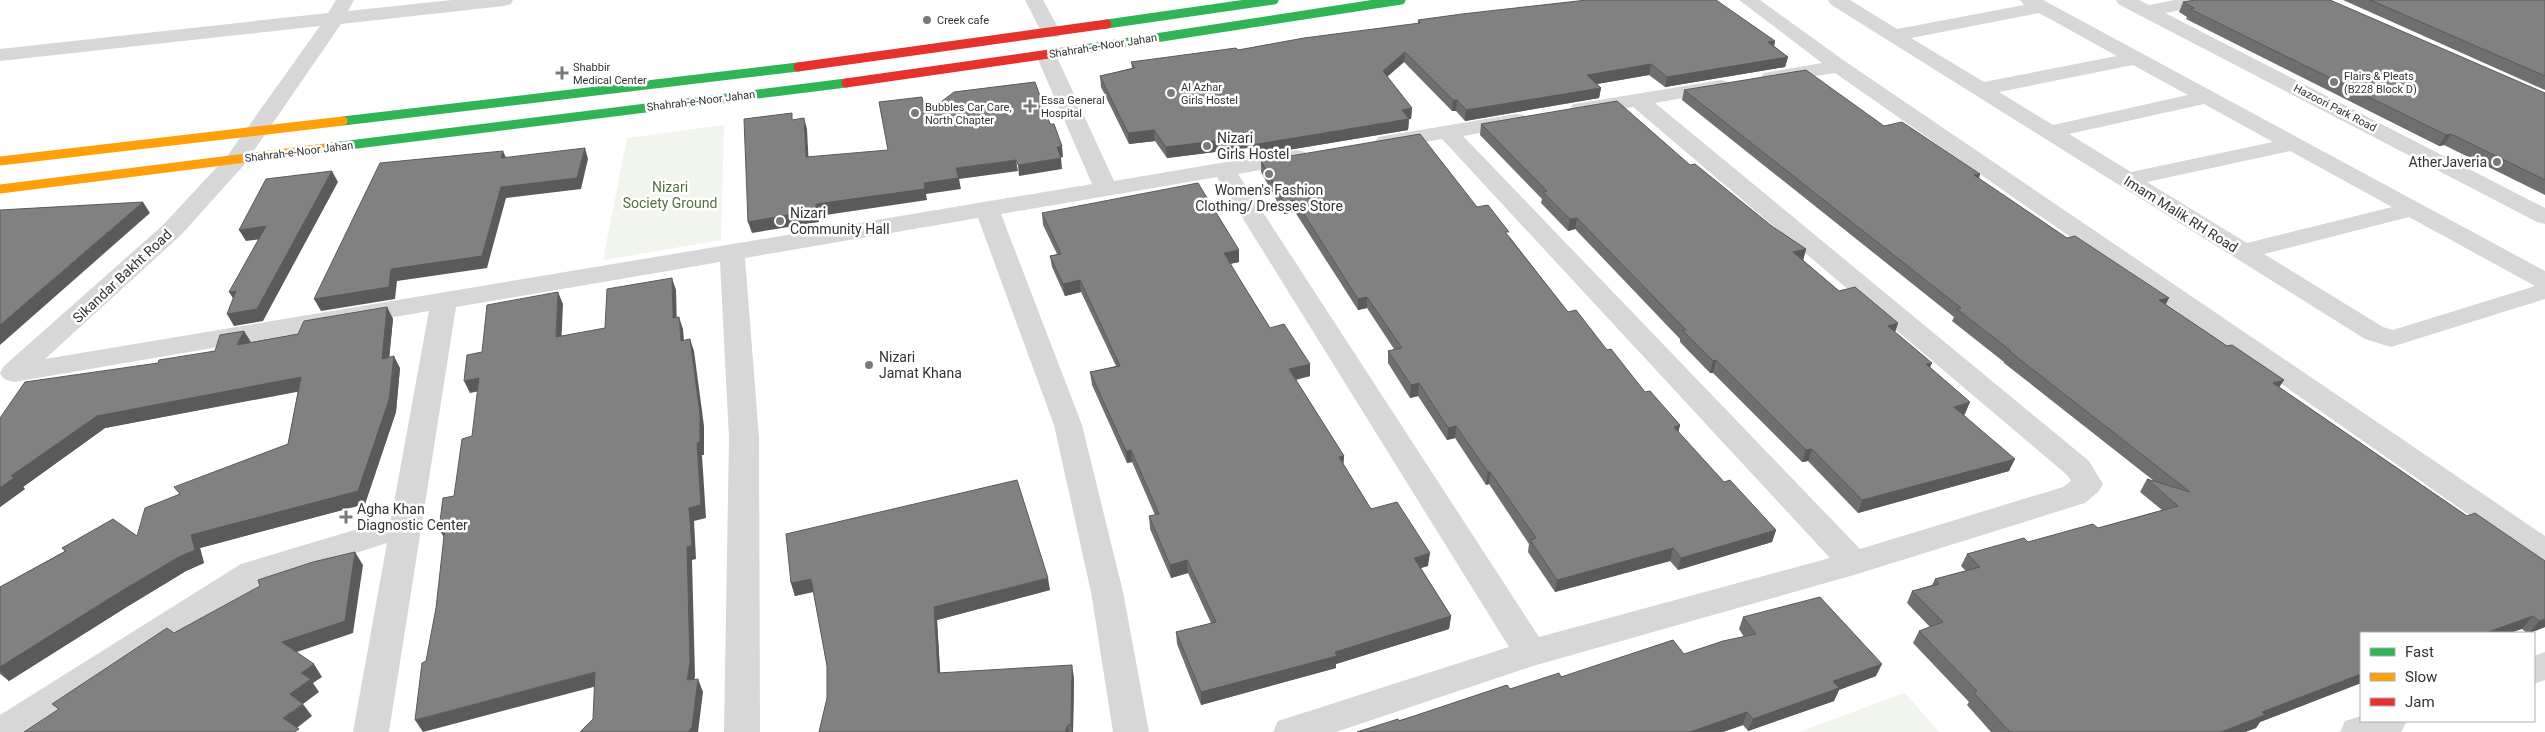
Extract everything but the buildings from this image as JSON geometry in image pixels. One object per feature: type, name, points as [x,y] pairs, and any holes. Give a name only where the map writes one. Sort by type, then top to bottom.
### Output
[{"type":"main road","name":"Shahrah-e-Noor Jahan","points":[[0,161],[839,62],[1274,0]]},
{"type":"main road","name":"Shahrah-e-Noor Jahan","points":[[0,189],[838,84],[1046,55],[1401,0]]},
{"type":"main road","points":[[838,84],[839,62]]},
{"type":"street","name":"Sikandar Bakht Road","points":[[7,378],[172,230],[236,160],[335,18],[345,0]]},
{"type":"street","points":[[0,55],[504,0]]},
{"type":"street","points":[[1034,0],[1051,33]]},
{"type":"street","name":"Imam Malik RH Road","points":[[1837,0],[2242,252],[2374,332],[2391,339],[2545,291]]},
{"type":"street","name":"Hazoori Park Road","points":[[2125,0],[2545,217]]},
{"type":"street","points":[[2146,11],[2205,0]]},
{"type":"street","points":[[1753,1],[1839,66],[2545,552]]},
{"type":"street","points":[[1894,36],[2036,3],[2545,281]]},
{"type":"street","points":[[1046,55],[1106,189]]},
{"type":"street","points":[[1981,90],[2135,58]]},
{"type":"street","points":[[1369,145],[1839,66]]},
{"type":"street","points":[[2050,132],[2208,97]]},
{"type":"street","points":[[1291,732],[1531,652],[1854,563],[2074,495],[2088,484],[2078,468],[1638,100]]},
{"type":"street","points":[[1447,132],[1854,563]]},
{"type":"street","points":[[2127,180],[2293,144]]},
{"type":"street","points":[[7,378],[444,300],[1320,153]]},
{"type":"street","points":[[1223,170],[1531,652]]},
{"type":"street","points":[[987,209],[1068,425],[1107,592],[1131,732]]},
{"type":"street","points":[[2242,252],[2412,209]]},
{"type":"street","points":[[732,252],[744,438],[742,732]]},
{"type":"street","points":[[371,732],[444,300]]},
{"type":"street","points":[[3,732],[253,573],[406,526]]},
{"type":"street","points":[[2358,732],[2387,722]]},
{"type":"green space","name":"Nizari Society Ground","points":[[724,125],[721,240],[603,260],[627,138]]},
{"type":"green space","points":[[1904,693],[1939,732],[1799,732]]},
{"type":"traffic: fast","points":[[1107,24],[1274,0]]},
{"type":"traffic: fast","points":[[1084,49],[1401,0]]},
{"type":"traffic: fast","points":[[343,121],[798,67]]},
{"type":"traffic: fast","points":[[333,147],[846,83]]},
{"type":"traffic: slow","points":[[0,161],[343,121]]},
{"type":"traffic: slow","points":[[0,189],[333,147]]},
{"type":"traffic: jam","points":[[798,67],[1107,24]]},
{"type":"traffic: jam","points":[[846,83],[1084,49]]},
{"type":"place","name":"Creek cafe","points":[[927,20]]},
{"type":"place","name":"Shabbir Medical Center","points":[[562,73]]},
{"type":"place","name":"Flairs & Pleats (B228 Block D)","points":[[2334,82]]},
{"type":"place","name":"Al Azhar Girls Hostel","points":[[1171,93]]},
{"type":"place","name":"Essa General Hospital","points":[[1030,106]]},
{"type":"place","name":"Bubbles Car Care, North Chapter","points":[[915,113]]},
{"type":"place","name":"Nizari Girls Hostel","points":[[1207,146]]},
{"type":"place","name":"AtherJaveria","points":[[2497,162]]},
{"type":"place","name":"Women's Fashion Clothing/ Dresses Store","points":[[1269,174]]},
{"type":"place","name":"Nizari Community Hall","points":[[780,221]]},
{"type":"place","name":"Nizari Jamat Khana","points":[[869,365]]},
{"type":"place","name":"Agha Khan Diagnostic Center","points":[[346,517]]}]
